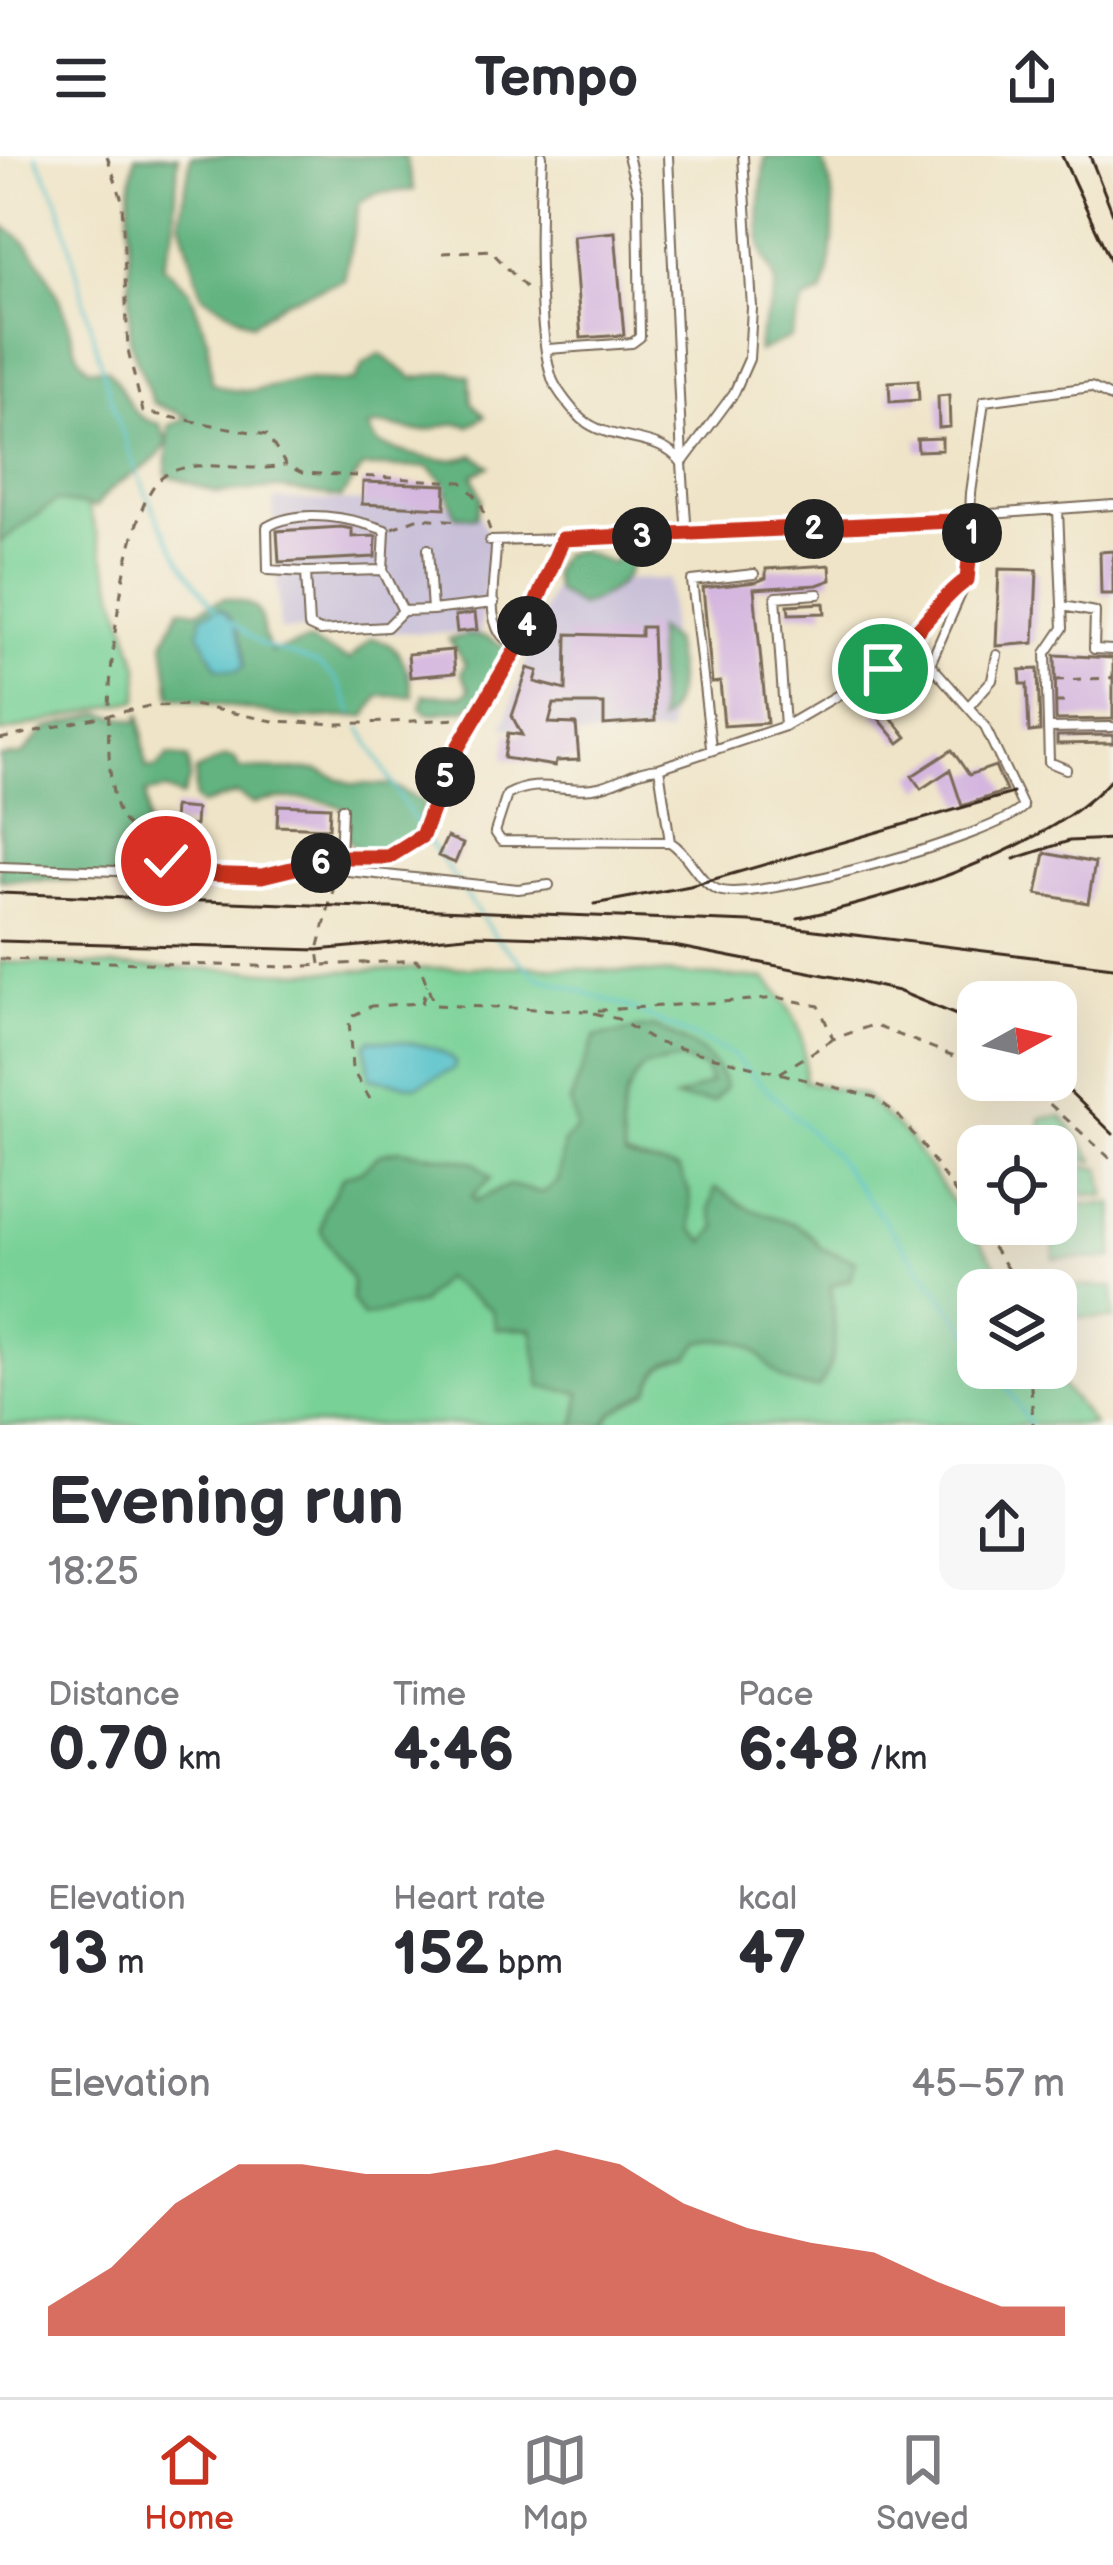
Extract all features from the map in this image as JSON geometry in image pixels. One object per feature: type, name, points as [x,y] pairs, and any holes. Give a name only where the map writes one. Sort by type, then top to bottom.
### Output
[{"type":"lane","points":[[542,156],[545,308],[554,383],[582,420],[614,436],[673,450],[682,463]]},
{"type":"lane","points":[[548,349],[632,343],[640,338],[638,193],[628,156]]},
{"type":"lane","points":[[668,156],[687,536]]},
{"type":"lane","points":[[682,463],[734,393],[749,358],[752,308],[743,156]]},
{"type":"lane","points":[[967,580],[952,587],[925,627],[883,669],[785,726],[710,746],[595,788],[529,783],[507,795],[495,832],[501,842],[670,842],[683,849],[718,891],[742,892],[833,878],[1016,814],[1023,807],[984,725],[930,664],[967,580],[984,401],[1090,388],[1113,398]]},
{"type":"lane","points":[[518,646],[504,641],[493,624],[493,541],[973,520],[1113,506]]},
{"type":"lane","points":[[1058,510],[1063,628],[1046,653],[1047,702],[1049,762],[1066,769]]},
{"type":"lane","points":[[382,570],[268,570],[267,527],[280,520],[349,518],[385,530],[382,570],[403,611]]},
{"type":"lane","points":[[0,867],[262,876],[340,857],[388,857],[422,836],[451,759],[518,646],[563,539]]},
{"type":"lane","points":[[428,549],[432,610]]},
{"type":"lane","points":[[306,572],[309,626],[320,631],[387,627],[403,611],[494,603]]},
{"type":"lane","points":[[710,746],[692,580],[754,574]]},
{"type":"lane","points":[[785,726],[776,597],[818,594]]},
{"type":"lane","points":[[1063,606],[1095,612],[1094,649],[1113,650]]},
{"type":"lane","points":[[529,621],[546,631]]},
{"type":"lane","points":[[968,707],[992,680],[997,656]]},
{"type":"lane","points":[[1048,728],[1112,727]]},
{"type":"lane","points":[[659,768],[670,842]]},
{"type":"lane","points":[[342,808],[340,857],[348,872],[518,889],[549,885]]},
{"type":"path","points":[[107,156],[122,200],[128,351],[143,412],[267,435],[286,465],[302,473],[462,482],[480,501],[493,541]]},
{"type":"path","points":[[443,254],[490,250],[545,308]]},
{"type":"path","points":[[167,873],[166,861],[120,818],[109,756],[109,668],[122,583],[156,481],[176,470],[262,471],[286,465]]},
{"type":"path","points":[[385,530],[419,518],[461,520]]},
{"type":"path","points":[[1047,680],[1113,678]]},
{"type":"path","points":[[1047,702],[1071,702]]},
{"type":"path","points":[[0,739],[149,706],[193,704],[273,721],[339,724],[475,718]]},
{"type":"path","points":[[320,966],[318,950],[333,905],[340,857]]},
{"type":"path","points":[[0,958],[320,966],[418,960],[434,1005]]},
{"type":"path","points":[[422,1003],[427,985]]},
{"type":"path","points":[[370,1099],[352,1070],[350,1018],[371,1006],[422,1003],[587,1011],[781,998],[819,1006],[833,1039]]},
{"type":"path","points":[[587,1011],[618,1019],[655,1042],[874,1097],[897,1114],[1007,1269]]},
{"type":"path","points":[[780,1073],[833,1039],[873,1025],[957,1057]]},
{"type":"path","points":[[1046,1101],[1113,1161]]},
{"type":"path","points":[[1031,1389],[1033,1425]]},
{"type":"shaded area","points":[[273,499],[476,505],[490,541],[480,634],[280,630]]},
{"type":"shaded area","points":[[670,579],[669,734],[561,737],[503,727],[555,580]]},
{"type":"green space","points":[[135,156],[178,156],[174,230],[163,265],[190,291],[208,340],[212,383],[244,391],[303,380],[354,381],[364,364],[380,354],[413,378],[452,372],[470,376],[472,403],[485,416],[469,426],[449,424],[419,431],[388,425],[368,428],[378,444],[401,452],[438,459],[474,455],[490,466],[473,475],[482,499],[476,517],[456,516],[442,480],[428,467],[363,467],[341,498],[276,488],[218,493],[166,475],[169,426],[188,417],[153,403],[130,342],[129,196]]},
{"type":"green space","points":[[191,156],[405,156],[414,190],[376,193],[359,203],[344,280],[284,301],[252,324],[202,295],[180,220]]},
{"type":"green space","points":[[818,156],[833,204],[827,281],[822,294],[804,301],[790,338],[758,352],[775,289],[760,230],[765,157]]},
{"type":"green space","points":[[4,227],[25,242],[42,265],[83,362],[88,368],[107,369],[139,416],[160,424],[167,443],[96,507],[56,501],[0,542]]},
{"type":"green space","points":[[0,231],[139,667],[138,700],[0,733]]},
{"type":"green space","points":[[624,548],[633,550],[632,562],[609,592],[580,606],[556,591],[552,573],[560,555],[578,550],[612,563]]},
{"type":"green space","points":[[224,598],[257,610],[271,652],[308,641],[349,660],[371,638],[390,645],[402,659],[413,696],[379,696],[366,716],[299,719],[171,696],[164,642],[180,608],[197,611]]},
{"type":"green space","points":[[656,629],[672,641],[677,674],[672,706],[659,723]]},
{"type":"green space","points":[[487,637],[512,651],[514,660],[467,709],[429,714],[421,708],[424,695],[462,696],[470,690],[461,673],[465,664],[449,639]]},
{"type":"green space","points":[[101,713],[138,721],[140,713],[146,768],[156,768],[169,755],[188,759],[190,779],[182,797],[166,790],[146,793],[148,847],[132,881],[0,880],[0,757],[22,755],[45,729]]},
{"type":"green space","points":[[226,757],[235,759],[239,769],[317,770],[352,784],[391,785],[425,803],[414,841],[379,854],[364,853],[348,840],[347,811],[314,800],[253,804],[237,794],[201,805],[195,799],[196,771]]},
{"type":"green space","points":[[0,962],[293,972],[525,966],[766,979],[798,1026],[804,1081],[863,1095],[908,1138],[957,1209],[957,1245],[982,1245],[998,1269],[957,1269],[957,1389],[1064,1389],[1093,1425],[0,1425]]},
{"type":"green space","points":[[653,1027],[707,1057],[726,1087],[713,1102],[675,1099],[710,1083],[705,1068],[680,1060],[643,1067],[623,1110],[625,1157],[679,1169],[689,1191],[692,1229],[705,1242],[717,1227],[710,1209],[715,1188],[748,1208],[798,1226],[820,1248],[856,1261],[850,1279],[831,1286],[833,1351],[819,1387],[789,1383],[739,1342],[700,1341],[689,1357],[663,1366],[649,1390],[613,1412],[604,1425],[575,1425],[581,1393],[541,1387],[532,1329],[496,1329],[492,1310],[443,1278],[420,1304],[363,1317],[352,1300],[352,1281],[321,1231],[324,1210],[343,1177],[362,1170],[380,1154],[399,1150],[475,1162],[491,1178],[472,1196],[475,1201],[509,1185],[542,1193],[558,1182],[564,1142],[577,1129],[570,1102],[595,1037]]},
{"type":"green space","points":[[1062,1116],[1069,1125],[1041,1125],[1041,1118]]},
{"type":"green space","points":[[1077,1136],[1095,1161],[1077,1160]]},
{"type":"green space","points":[[1077,1166],[1101,1168],[1105,1196],[1077,1194]]},
{"type":"green space","points":[[1113,1204],[1113,1258],[1054,1259],[1055,1245],[1077,1245],[1077,1205]]},
{"type":"green space","points":[[1077,1286],[1113,1287],[1113,1319],[1077,1317]]},
{"type":"water","points":[[219,608],[235,625],[241,642],[244,667],[236,671],[217,667],[199,633],[202,615]]},
{"type":"water","points":[[371,1039],[437,1050],[455,1062],[454,1069],[416,1086],[370,1078],[366,1045]]},
{"type":"building","points":[[615,232],[624,335],[581,338],[573,236]]},
{"type":"building","points":[[918,380],[919,400],[890,402],[889,382]]},
{"type":"building","points":[[949,395],[950,427],[939,428],[938,396]]},
{"type":"building","points":[[942,438],[942,450],[918,451],[917,439]]},
{"type":"building","points":[[363,482],[446,485],[445,508],[362,504]]},
{"type":"building","points":[[352,529],[352,537],[376,536],[375,557],[279,562],[277,531]]},
{"type":"building","points":[[1113,551],[1113,594],[1101,594],[1100,552]]},
{"type":"building","points":[[830,565],[831,580],[817,585],[754,589],[767,723],[724,726],[720,682],[712,683],[703,588],[756,582],[766,578],[766,569]]},
{"type":"building","points":[[999,569],[1037,570],[1034,643],[996,646]]},
{"type":"building","points":[[824,603],[825,613],[789,614],[788,605]]},
{"type":"building","points":[[475,613],[477,630],[457,632],[455,616]]},
{"type":"building","points":[[641,627],[652,627],[655,721],[604,725],[604,704],[554,704],[549,723],[576,724],[579,760],[556,761],[555,766],[504,758],[508,733],[522,735],[512,716],[528,668],[538,671],[535,682],[566,690],[567,634],[641,636]]},
{"type":"building","points":[[453,650],[455,673],[410,677],[408,654]]},
{"type":"building","points":[[1055,655],[1113,658],[1113,719],[1056,720]]},
{"type":"building","points":[[1038,669],[1040,731],[1029,732],[1027,684],[1021,684],[1020,670]]},
{"type":"building","points":[[882,706],[907,737],[899,743],[874,713]]},
{"type":"building","points":[[1113,735],[1113,743],[1057,744],[1057,736]]},
{"type":"building","points":[[952,750],[969,775],[995,766],[1006,791],[962,806],[950,770],[921,789],[912,776]]},
{"type":"building","points":[[278,805],[330,807],[329,828],[277,826]]},
{"type":"building","points":[[174,807],[196,809],[195,826],[173,824]]},
{"type":"building","points":[[447,837],[463,844],[455,863],[438,856]]},
{"type":"building","points":[[1045,853],[1095,863],[1088,903],[1037,894]]},
{"type":"waterway","points":[[36,156],[58,200],[134,466],[183,564],[215,608]]},
{"type":"waterway","points":[[232,622],[260,644],[317,664],[336,679],[353,714]]},
{"type":"waterway","points":[[361,728],[407,810],[496,938],[536,976],[628,1007],[731,1054],[833,1154],[957,1316]]},
{"type":"waterway","points":[[1008,1389],[1030,1425]]},
{"type":"railway","points":[[1062,156],[1113,266]]},
{"type":"railway","points":[[1090,156],[1113,214]]},
{"type":"railway","points":[[798,918],[922,884],[1011,849],[1086,803],[1113,777]]},
{"type":"railway","points":[[594,904],[690,886],[1013,793]]},
{"type":"railway","points":[[1014,859],[1069,841],[1113,839]]},
{"type":"railway","points":[[0,893],[750,922],[1113,967]]},
{"type":"railway","points":[[0,941],[318,950],[476,935],[581,938],[674,946],[850,980],[898,991],[957,1015]]},
{"type":"railway","points":[[1077,1099],[1113,1134]]},
{"type":"route","points":[[166,861],[167,873],[262,876],[340,857],[388,857],[422,836],[451,759],[518,646],[563,539],[973,520],[967,580],[952,587],[925,627],[883,669]]}]
